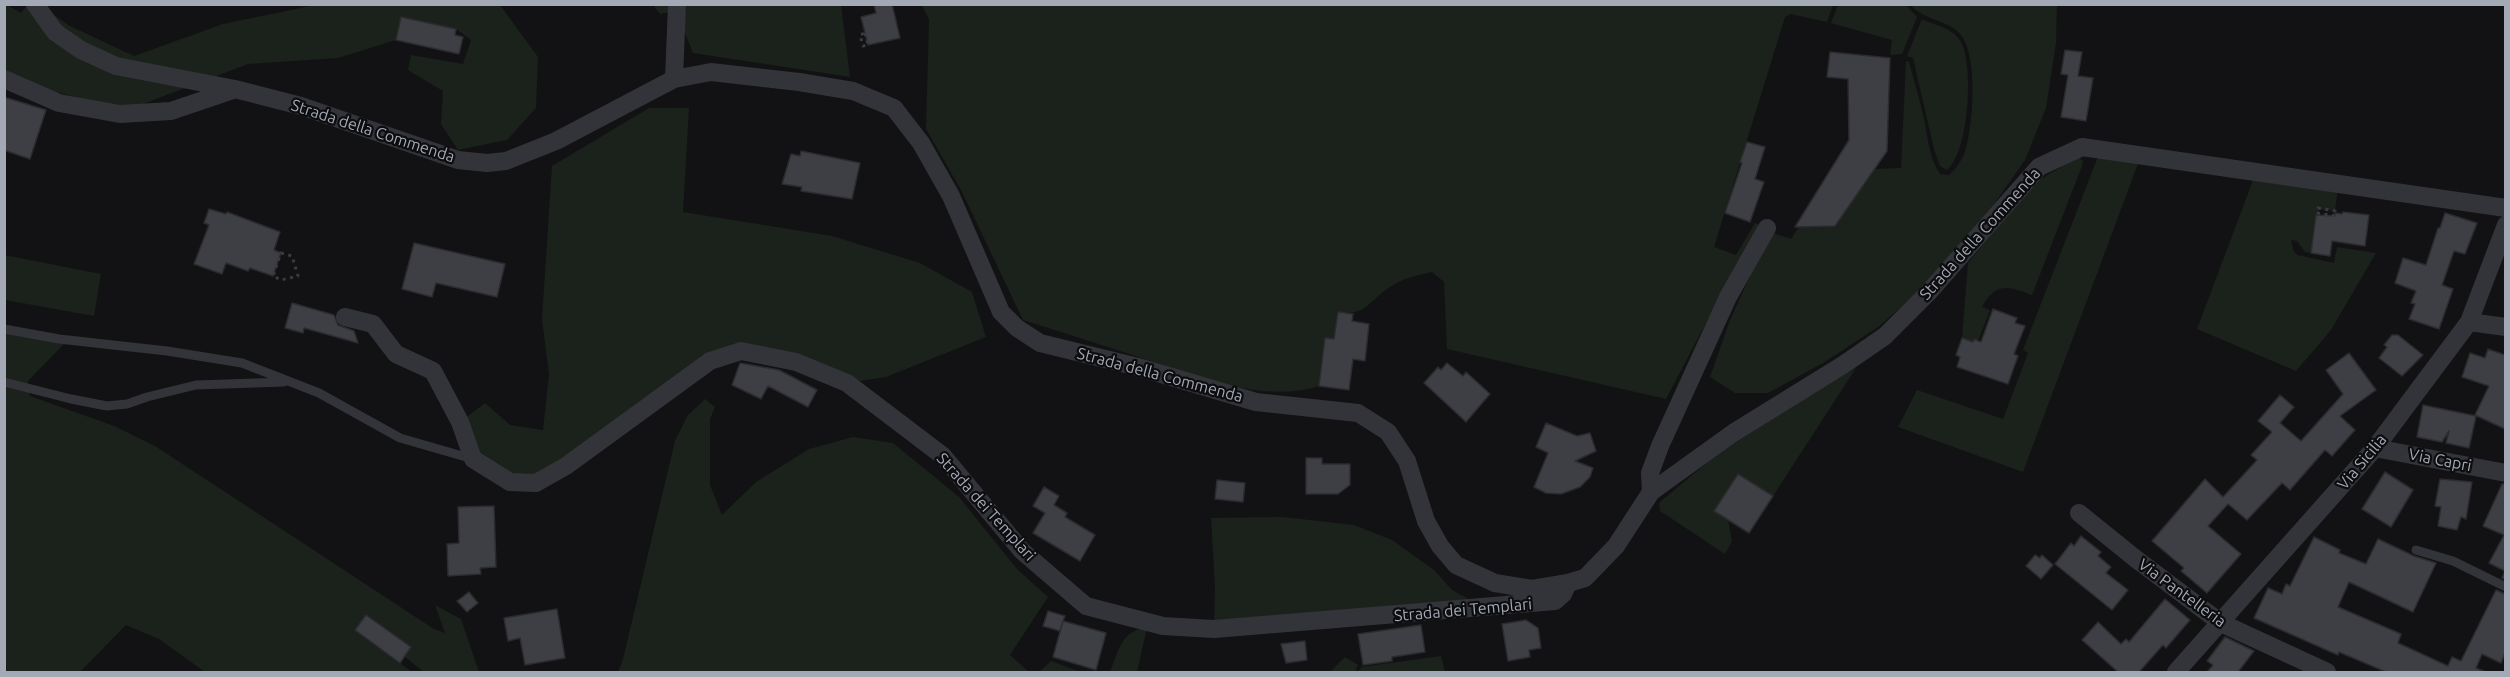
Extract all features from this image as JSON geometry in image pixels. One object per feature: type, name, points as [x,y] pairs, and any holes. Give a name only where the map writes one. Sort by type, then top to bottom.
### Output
[{"type":"street","name":"Strada della Commenda","points":[[35,4],[55,32],[81,50],[116,66],[235,89],[301,106],[458,160],[487,163],[506,161],[556,141],[674,79],[711,72],[853,91],[894,108],[921,143],[951,196],[1001,312],[1017,328],[1040,344],[1138,367],[1256,402],[1358,413],[1388,432],[1407,461],[1426,520],[1440,546],[1456,565],[1495,583],[1532,589],[1585,578],[1616,546],[1651,492],[1733,433],[1843,365],[1885,336],[1928,293],[2039,166],[2082,147],[2505,208]]},
{"type":"street","points":[[674,79],[677,4]]},
{"type":"street","points":[[4,80],[59,104],[120,114],[171,111],[235,89]]},
{"type":"street","name":"Via Sicilia","points":[[2176,672],[2375,448],[2469,322],[2505,225]]},
{"type":"street","name":"Strada della Commenda","points":[[1651,492],[1650,473],[1660,446],[1728,297],[1767,228]]},
{"type":"street","points":[[345,317],[373,324],[396,354],[433,370],[460,422],[473,459]]},
{"type":"street","points":[[2469,322],[2505,327]]},
{"type":"street","name":"Strada dei Templari","points":[[473,459],[510,482],[536,483],[566,466],[710,361],[741,351],[796,362],[847,383],[943,456],[1022,551],[1086,606],[1163,626],[1214,629],[1555,601],[1563,594],[1568,583]]},
{"type":"street","name":"Via Capri","points":[[2375,448],[2505,473]]},
{"type":"street","name":"Via Pantelleria","points":[[2079,513],[2221,623],[2327,672]]},
{"type":"lane","points":[[4,329],[59,339],[167,351],[242,363],[319,393],[400,438],[473,459]]},
{"type":"lane","points":[[4,382],[107,406],[126,404],[196,386],[290,381]]},
{"type":"lane","points":[[2416,550],[2453,561],[2505,587]]},
{"type":"path","points":[[2318,208],[2335,210],[2335,216],[2318,213],[2318,208]]},
{"type":"path","points":[[281,253],[292,256],[298,276],[281,280],[273,276],[281,253]]},
{"type":"shaded area","points":[[5,4],[21,13],[27,5],[39,5],[70,26],[134,56],[223,24],[315,5],[500,5],[538,57],[536,108],[507,140],[458,150],[441,124],[443,91],[408,70],[411,55],[463,64],[471,40],[456,29],[401,17],[396,40],[338,58],[248,64],[135,107],[94,102],[5,78]]},
{"type":"shaded area","points":[[653,5],[841,5],[850,77],[693,53],[676,11],[660,14]]},
{"type":"shaded area","points":[[922,5],[1833,5],[1827,22],[1791,14],[1785,17],[1714,247],[1736,255],[1755,223],[1762,226],[1729,279],[1666,399],[1447,349],[1444,282],[1432,272],[1397,283],[1361,310],[1338,312],[1334,339],[1325,338],[1319,386],[1297,391],[1275,392],[1231,386],[1023,320],[961,190],[926,129],[929,20]]},
{"type":"shaded area","points":[[1838,5],[1906,5],[1917,17],[1902,54],[1890,55],[1892,40],[1831,23]]},
{"type":"shaded area","points":[[1911,5],[2057,5],[2056,43],[2046,108],[2025,160],[1992,207],[1914,296],[1878,327],[1823,363],[1768,393],[1735,393],[1710,377],[1730,320],[1770,232],[1791,239],[1799,227],[1835,226],[1875,169],[1901,168],[1906,61],[1909,62],[1936,168],[1940,174],[1949,175],[1963,156],[1971,123],[1973,90],[1970,58],[1966,45],[1956,30],[1922,14]]},
{"type":"shaded area","points":[[1922,19],[1953,33],[1961,42],[1965,54],[1968,88],[1965,128],[1954,160],[1947,170],[1940,166],[1934,149],[1913,58],[1907,56]]},
{"type":"shaded area","points":[[649,108],[689,108],[683,212],[832,236],[920,263],[972,292],[986,337],[886,377],[847,383],[741,351],[536,483],[473,459],[460,422],[485,403],[510,425],[543,430],[549,374],[542,319],[552,166]]},
{"type":"shaded area","points":[[2099,154],[2139,161],[2023,472],[1898,427],[1917,390],[2003,419],[2028,353],[2023,350]]},
{"type":"shaded area","points":[[2078,157],[2083,161],[2082,166],[2032,295],[2009,288],[1992,293],[1982,307],[1990,310],[1978,341],[1974,339],[1973,342],[1962,338],[1968,263],[2034,183]]},
{"type":"shaded area","points":[[2255,175],[2338,188],[2335,211],[2318,209],[2320,214],[2316,215],[2311,252],[2330,257],[2305,252],[2297,241],[2291,240],[2293,250],[2297,255],[2334,263],[2337,247],[2376,253],[2331,330],[2296,371],[2197,329]]},
{"type":"shaded area","points":[[4,255],[101,274],[94,316],[5,300]]},
{"type":"shaded area","points":[[4,326],[64,344],[28,381],[30,396],[114,426],[155,446],[434,629],[445,633],[435,605],[461,619],[479,672],[424,672],[404,656],[356,630],[412,672],[205,672],[159,639],[126,625],[80,672],[5,672]]},
{"type":"shaded area","points":[[1856,368],[1773,496],[1737,474],[1714,511],[1728,520],[1732,541],[1725,554],[1660,511],[1659,503],[1733,441]]},
{"type":"shaded area","points":[[705,399],[715,407],[710,419],[710,485],[722,515],[756,482],[809,449],[853,437],[893,443],[959,497],[1017,569],[1048,597],[1010,655],[1029,672],[618,672],[675,441],[688,415]]},
{"type":"shaded area","points":[[1283,517],[1354,525],[1392,540],[1434,570],[1452,590],[1481,606],[1214,629],[1215,588],[1211,518]]},
{"type":"shaded area","points":[[1147,628],[1137,672],[1110,672],[1126,637],[1139,629]]},
{"type":"shaded area","points":[[1441,656],[1445,672],[1358,672],[1361,667]]},
{"type":"shaded area","points":[[1345,657],[1358,665],[1355,672],[1330,672]]},
{"type":"shaded area","points":[[1051,661],[1081,672],[1039,672]]},
{"type":"building","points":[[874,4],[892,4],[900,38],[868,45],[861,17],[876,13]]},
{"type":"building","points":[[401,17],[456,29],[455,35],[463,37],[459,54],[396,40]]},
{"type":"building","points":[[2065,50],[2082,52],[2078,76],[2093,78],[2086,121],[2061,117],[2068,75],[2061,74]]},
{"type":"building","points":[[1830,52],[1890,58],[1887,151],[1835,226],[1795,227],[1849,140],[1848,79],[1827,77]]},
{"type":"building","points":[[4,97],[46,110],[30,159],[4,150]]},
{"type":"building","points":[[1747,142],[1765,147],[1755,179],[1764,182],[1750,222],[1725,213]]},
{"type":"building","points":[[801,151],[860,163],[852,199],[801,191],[802,187],[782,184],[791,154],[800,156]]},
{"type":"building","points":[[209,209],[226,214],[227,212],[280,232],[274,250],[281,253],[273,276],[250,268],[248,271],[226,263],[222,274],[194,264],[209,225],[204,223]]},
{"type":"building","points":[[2343,212],[2369,215],[2365,246],[2332,241],[2330,256],[2311,253],[2316,215],[2335,216],[2335,213],[2342,214]]},
{"type":"building","points":[[2445,213],[2477,223],[2465,254],[2454,251],[2442,285],[2453,289],[2439,329],[2409,319],[2415,304],[2411,303],[2416,291],[2395,283],[2403,258],[2426,265]]},
{"type":"building","points":[[414,243],[505,264],[497,297],[436,283],[432,297],[402,289]]},
{"type":"building","points":[[292,303],[334,315],[338,325],[354,331],[358,343],[304,328],[303,333],[285,328]]},
{"type":"building","points":[[1993,309],[2017,318],[2015,323],[2025,326],[2014,354],[2018,356],[2008,384],[1957,367],[1960,357],[1956,355],[1962,338],[1981,342]]},
{"type":"building","points":[[1338,312],[1353,314],[1352,321],[1369,324],[1365,361],[1353,359],[1349,390],[1319,386],[1325,338],[1334,339]]},
{"type":"building","points":[[2392,335],[2398,335],[2423,355],[2402,376],[2379,358],[2387,347],[2384,345]]},
{"type":"building","points":[[2488,349],[2505,355],[2505,429],[2475,415],[2489,386],[2462,377],[2470,353],[2485,358]]},
{"type":"building","points":[[2349,353],[2376,390],[2340,416],[2355,430],[2332,456],[2325,450],[2290,490],[2282,483],[2247,520],[2228,504],[2208,526],[2241,554],[2207,593],[2181,571],[2184,568],[2152,541],[2205,479],[2223,497],[2257,460],[2251,455],[2272,432],[2258,421],[2280,395],[2294,407],[2280,423],[2301,441],[2343,394],[2326,370]]},
{"type":"building","points":[[740,363],[779,370],[817,390],[808,407],[768,386],[761,399],[732,385]]},
{"type":"building","points":[[1447,363],[1463,376],[1466,372],[1490,394],[1466,422],[1424,383],[1438,367],[1441,370]]},
{"type":"building","points":[[2423,405],[2476,416],[2469,448],[2446,443],[2449,431],[2442,442],[2417,437]]},
{"type":"building","points":[[1546,423],[1577,436],[1590,433],[1596,451],[1575,461],[1593,468],[1590,477],[1580,487],[1561,494],[1546,493],[1534,487],[1548,453],[1536,447]]},
{"type":"building","points":[[1306,458],[1322,458],[1322,464],[1350,464],[1350,485],[1338,494],[1306,494]]},
{"type":"building","points":[[2385,472],[2413,490],[2391,527],[2362,509]]},
{"type":"building","points":[[1738,474],[1773,496],[1749,533],[1714,511]]},
{"type":"building","points":[[2440,479],[2472,482],[2466,519],[2461,517],[2457,530],[2438,526],[2441,507],[2435,506]]},
{"type":"building","points":[[1217,480],[1245,483],[1243,502],[1215,499]]},
{"type":"building","points":[[2502,484],[2505,484],[2505,571],[2489,563],[2504,535],[2483,526]]},
{"type":"building","points":[[1044,487],[1059,496],[1054,505],[1067,513],[1065,517],[1095,535],[1080,561],[1033,533],[1045,513],[1033,506]]},
{"type":"building","points":[[494,506],[496,567],[480,568],[481,574],[448,576],[447,544],[459,543],[458,507]]},
{"type":"building","points":[[2081,536],[2101,552],[2098,556],[2111,567],[2106,573],[2128,590],[2112,610],[2055,564],[2071,543],[2074,546]]},
{"type":"building","points":[[2314,537],[2340,550],[2339,553],[2366,564],[2378,539],[2414,556],[2436,563],[2413,612],[2349,582],[2338,607],[2401,634],[2398,643],[2448,666],[2452,657],[2461,661],[2496,590],[2505,594],[2505,653],[2501,663],[2482,654],[2476,668],[2486,672],[2386,672],[2339,652],[2338,655],[2254,618],[2268,588],[2282,594],[2286,584],[2290,586]]},
{"type":"building","points":[[2035,555],[2040,558],[2042,555],[2053,565],[2041,579],[2026,566]]},
{"type":"building","points":[[469,592],[478,603],[467,612],[457,601]]},
{"type":"building","points":[[2165,599],[2190,620],[2166,648],[2163,645],[2139,672],[2118,672],[2082,640],[2098,622],[2121,644],[2126,639],[2129,642]]},
{"type":"building","points":[[557,609],[565,658],[525,665],[520,638],[508,641],[504,618]]},
{"type":"building","points":[[1048,611],[1065,616],[1060,631],[1043,626]]},
{"type":"building","points":[[366,615],[411,647],[400,663],[355,630]]},
{"type":"building","points":[[1526,620],[1538,628],[1541,648],[1529,650],[1530,657],[1508,661],[1502,624]]},
{"type":"building","points":[[1063,621],[1106,633],[1096,670],[1053,657]]},
{"type":"building","points":[[1421,625],[1425,652],[1392,657],[1392,661],[1363,665],[1358,634]]},
{"type":"building","points":[[2225,637],[2254,651],[2238,672],[2207,672],[2213,665],[2207,661]]},
{"type":"building","points":[[1305,641],[1307,660],[1286,663],[1281,644]]}]
